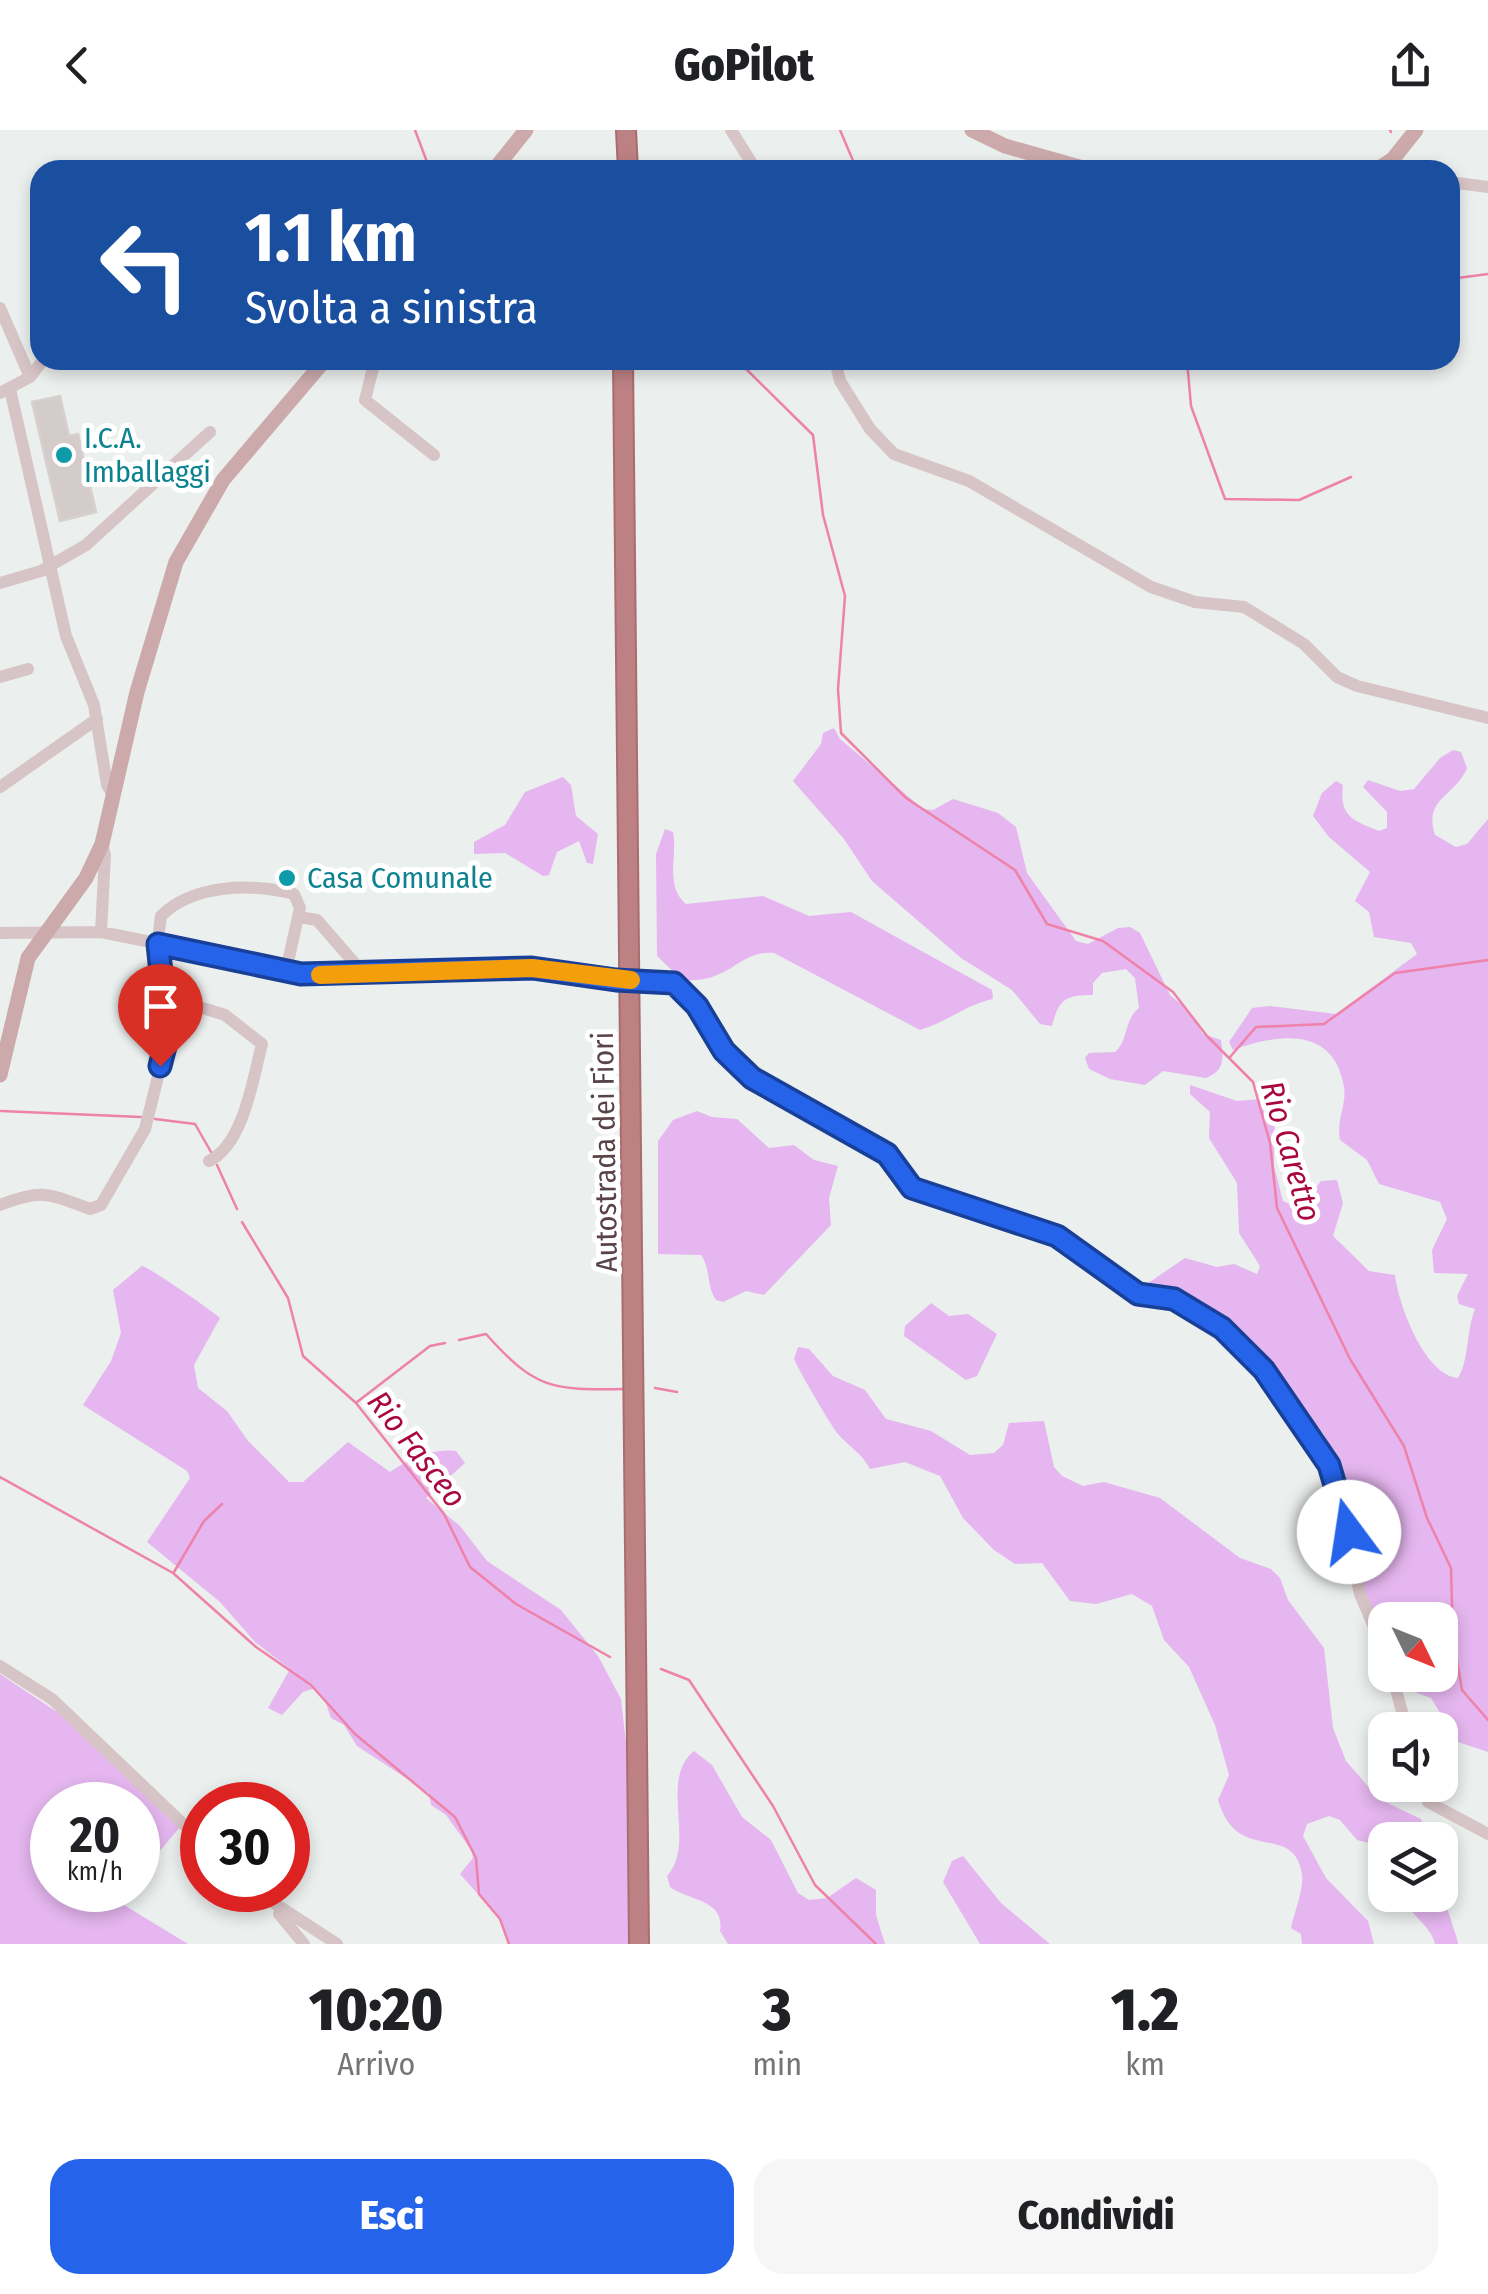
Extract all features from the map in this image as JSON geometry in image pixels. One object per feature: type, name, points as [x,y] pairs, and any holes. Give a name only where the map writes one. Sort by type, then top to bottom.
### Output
[{"type":"highway","points":[[614,130],[616,160]]},
{"type":"highway","points":[[626,130],[628,160]]},
{"type":"highway","name":"Autostrada dei Fiori","points":[[623,370],[639,1944]]},
{"type":"highway","name":"Autostrada dei Fiori","points":[[635,370],[650,1944]]},
{"type":"main road","points":[[502,160],[526,130]]},
{"type":"main road","points":[[972,130],[1005,146],[1055,160]]},
{"type":"main road","points":[[1388,160],[1416,130]]},
{"type":"main road","points":[[0,1076],[22,972],[46,930],[86,878],[102,844],[160,610],[188,537],[222,480],[316,370]]},
{"type":"street","points":[[730,130],[750,160]]},
{"type":"street","points":[[1460,183],[1488,187]]},
{"type":"street","points":[[0,308],[30,377]]},
{"type":"street","points":[[35,370],[5,391],[66,636],[96,719],[107,785],[112,793]]},
{"type":"street","points":[[372,370],[365,400],[434,454]]},
{"type":"street","points":[[838,370],[870,429],[894,454],[968,481],[1151,587],[1195,602],[1244,607],[1279,627],[1337,677],[1357,686],[1488,718]]},
{"type":"street","points":[[0,583],[51,566],[133,506],[210,432]]},
{"type":"street","points":[[0,676],[28,670]]},
{"type":"street","points":[[0,787],[96,719]]},
{"type":"street","points":[[100,932],[106,855],[102,844]]},
{"type":"street","points":[[209,1161],[221,1154],[242,1116],[262,1044],[225,1015],[177,1000],[162,982],[160,916],[191,894],[277,889],[294,894],[299,918],[286,970]]},
{"type":"street","points":[[299,918],[317,920],[364,973]]},
{"type":"street","points":[[0,933],[100,932],[286,970],[364,973],[532,968],[616,980],[665,979],[685,991],[724,1051],[752,1078],[887,1154],[912,1188],[1057,1236],[1138,1294],[1174,1299],[1202,1314],[1253,1356],[1336,1480],[1360,1594],[1368,1613]]},
{"type":"street","points":[[0,1205],[32,1192],[54,1194],[90,1209],[101,1205],[145,1129],[177,1000]]},
{"type":"street","points":[[0,1666],[52,1699],[180,1821]]},
{"type":"street","points":[[1428,1802],[1488,1834]]},
{"type":"street","points":[[278,1912],[304,1944]]},
{"type":"street","points":[[282,1912],[336,1944]]},
{"type":"shaded area","points":[[834,728],[840,739],[923,809],[933,810],[953,799],[998,813],[1016,827],[1027,873],[1076,941],[1088,944],[1118,928],[1130,927],[1140,933],[1170,995],[1190,1012],[1203,1034],[1221,1040],[1222,1058],[1217,1071],[1206,1078],[1163,1071],[1145,1085],[1110,1079],[1089,1069],[1085,1058],[1089,1053],[1115,1052],[1139,1008],[1135,978],[1126,969],[1102,973],[1093,983],[1093,995],[1065,1000],[1052,1026],[1040,1024],[1012,990],[961,958],[872,881],[844,839],[793,781],[821,744],[823,733]]},
{"type":"shaded area","points":[[1453,750],[1461,752],[1467,768],[1433,813],[1435,835],[1456,847],[1467,844],[1488,819],[1488,1752],[1458,1742],[1458,1712],[1440,1712],[1431,1698],[1414,1692],[1458,1692],[1458,1602],[1368,1602],[1368,1608],[1348,1484],[1323,1433],[1298,1412],[1234,1333],[1138,1290],[1185,1258],[1217,1267],[1234,1264],[1257,1274],[1260,1266],[1239,1233],[1237,1183],[1209,1138],[1210,1112],[1190,1094],[1190,1085],[1237,1101],[1261,1099],[1275,1105],[1274,1166],[1283,1201],[1300,1208],[1321,1181],[1337,1180],[1343,1203],[1333,1236],[1369,1271],[1395,1275],[1407,1319],[1424,1351],[1434,1365],[1458,1378],[1475,1309],[1459,1304],[1457,1296],[1468,1274],[1434,1273],[1432,1250],[1447,1219],[1440,1202],[1379,1184],[1367,1160],[1340,1140],[1344,1087],[1329,1053],[1301,1039],[1268,1040],[1233,1050],[1229,1042],[1252,1008],[1269,1006],[1336,1014],[1417,954],[1411,943],[1374,937],[1369,912],[1355,901],[1370,872],[1329,837],[1313,816],[1322,793],[1336,781],[1343,785],[1343,804],[1349,816],[1379,831],[1387,828],[1387,812],[1363,787],[1368,780],[1400,791],[1414,789],[1440,758]]},
{"type":"shaded area","points":[[563,777],[571,785],[576,816],[598,834],[593,864],[587,863],[579,841],[557,852],[549,875],[543,876],[505,853],[474,854],[474,842],[505,825],[525,792]]},
{"type":"shaded area","points":[[665,829],[673,832],[675,888],[686,904],[763,896],[809,916],[851,912],[992,990],[993,999],[920,1030],[774,953],[752,956],[712,977],[682,980],[657,956],[656,854]]},
{"type":"shaded area","points":[[697,1111],[737,1119],[769,1148],[794,1145],[814,1160],[838,1166],[829,1198],[831,1225],[764,1295],[746,1291],[723,1302],[716,1300],[701,1255],[658,1254],[658,1141],[673,1120]]},
{"type":"shaded area","points":[[142,1266],[220,1318],[194,1365],[198,1388],[227,1411],[248,1441],[289,1482],[303,1482],[348,1442],[390,1472],[439,1451],[456,1451],[465,1463],[426,1498],[460,1526],[487,1561],[561,1610],[598,1656],[621,1699],[630,1778],[629,1944],[510,1944],[501,1920],[460,1874],[473,1858],[472,1851],[446,1815],[431,1805],[429,1793],[357,1746],[344,1725],[331,1718],[324,1698],[315,1688],[303,1692],[282,1715],[268,1708],[290,1669],[255,1642],[220,1602],[147,1542],[190,1478],[187,1471],[83,1405],[111,1361],[121,1333],[113,1290]]},
{"type":"shaded area","points":[[931,1303],[949,1316],[968,1314],[997,1334],[977,1376],[966,1380],[904,1336],[905,1326]]},
{"type":"shaded area","points":[[798,1347],[809,1349],[833,1376],[865,1390],[886,1419],[931,1431],[970,1455],[994,1453],[1003,1445],[1009,1423],[1044,1421],[1054,1467],[1062,1476],[1083,1486],[1104,1482],[1160,1498],[1240,1558],[1271,1569],[1280,1578],[1288,1600],[1324,1648],[1333,1728],[1346,1761],[1368,1786],[1368,1802],[1385,1802],[1421,1819],[1422,1822],[1368,1822],[1368,1843],[1357,1840],[1340,1820],[1329,1816],[1307,1824],[1303,1836],[1326,1878],[1368,1921],[1374,1944],[1302,1944],[1301,1934],[1291,1928],[1302,1880],[1297,1858],[1288,1849],[1238,1832],[1227,1820],[1218,1800],[1229,1775],[1215,1725],[1189,1667],[1164,1640],[1152,1606],[1132,1594],[1096,1604],[1070,1601],[1042,1563],[1015,1564],[994,1550],[963,1518],[940,1476],[905,1462],[870,1469],[838,1434],[794,1359]]},
{"type":"shaded area","points":[[0,1674],[60,1714],[132,1782],[30,1782],[30,1912],[135,1912],[188,1944],[0,1944]]},
{"type":"shaded area","points":[[694,1751],[712,1765],[742,1817],[771,1840],[798,1893],[809,1900],[827,1898],[856,1878],[876,1890],[876,1915],[885,1944],[728,1944],[712,1907],[670,1887],[667,1876],[679,1847],[679,1779]]},
{"type":"shaded area","points":[[160,1808],[180,1827],[160,1851]]},
{"type":"shaded area","points":[[963,1856],[1001,1903],[1050,1944],[980,1944],[943,1882],[952,1861]]},
{"type":"shaded area","points":[[1413,1912],[1448,1912],[1458,1944],[1435,1944],[1429,1930]]},
{"type":"building","name":"I.C.A. Imballaggi","points":[[60,396],[69,436],[78,434],[96,512],[60,521],[32,402]]},
{"type":"waterway","name":"Rio Caretto","points":[[415,130],[426,160]]},
{"type":"waterway","points":[[840,130],[853,160]]},
{"type":"waterway","points":[[1460,278],[1488,274]]},
{"type":"waterway","name":"Rio Caretto","points":[[747,370],[813,435],[823,515],[845,596],[838,689],[841,733],[906,798],[1015,870],[1047,924],[1103,941],[1173,992],[1207,1036],[1253,1082],[1270,1143],[1277,1208],[1350,1359],[1404,1446],[1427,1518],[1451,1568],[1453,1639],[1462,1690],[1488,1720]]},
{"type":"waterway","points":[[1188,370],[1191,406],[1225,499],[1299,500],[1351,477]]},
{"type":"waterway","points":[[1230,1057],[1256,1027],[1324,1024],[1395,973],[1488,960]]},
{"type":"waterway","name":"Rio Fasceo","points":[[1,1111],[141,1117]]},
{"type":"waterway","name":"Rio Fasceo","points":[[155,1119],[195,1124],[211,1152]]},
{"type":"waterway","name":"Rio Fasceo","points":[[217,1165],[237,1209]]},
{"type":"waterway","name":"Rio Fasceo","points":[[242,1222],[288,1298],[303,1356],[356,1403],[444,1514],[470,1567],[516,1604],[610,1657]]},
{"type":"waterway","points":[[459,1340],[486,1334],[519,1366],[547,1383],[579,1389],[624,1389]]},
{"type":"waterway","points":[[357,1402],[430,1346],[445,1343]]},
{"type":"waterway","points":[[655,1388],[677,1392]]},
{"type":"waterway","points":[[0,1477],[173,1573],[256,1647],[311,1685],[355,1734],[455,1817],[476,1858],[479,1894],[500,1919],[509,1944]]},
{"type":"waterway","points":[[174,1572],[204,1521],[222,1504]]},
{"type":"waterway","name":"Rio Fasceo","points":[[661,1669],[689,1680],[773,1806],[815,1885],[876,1944]]},
{"type":"slow traffic","points":[[320,975],[532,968],[631,980]]},
{"type":"place","name":"I.C.A. Imballaggi","points":[[64,455]]},
{"type":"place","name":"Casa Comunale","points":[[287,878]]},
{"type":"route","points":[[160,1066],[177,1000],[162,982],[158,944],[315,975],[532,968],[564,969],[616,980],[665,979],[685,991],[724,1051],[752,1078],[887,1154],[912,1188],[1057,1236],[1138,1294],[1174,1299],[1222,1328],[1264,1370],[1329,1465],[1349,1532]]}]
